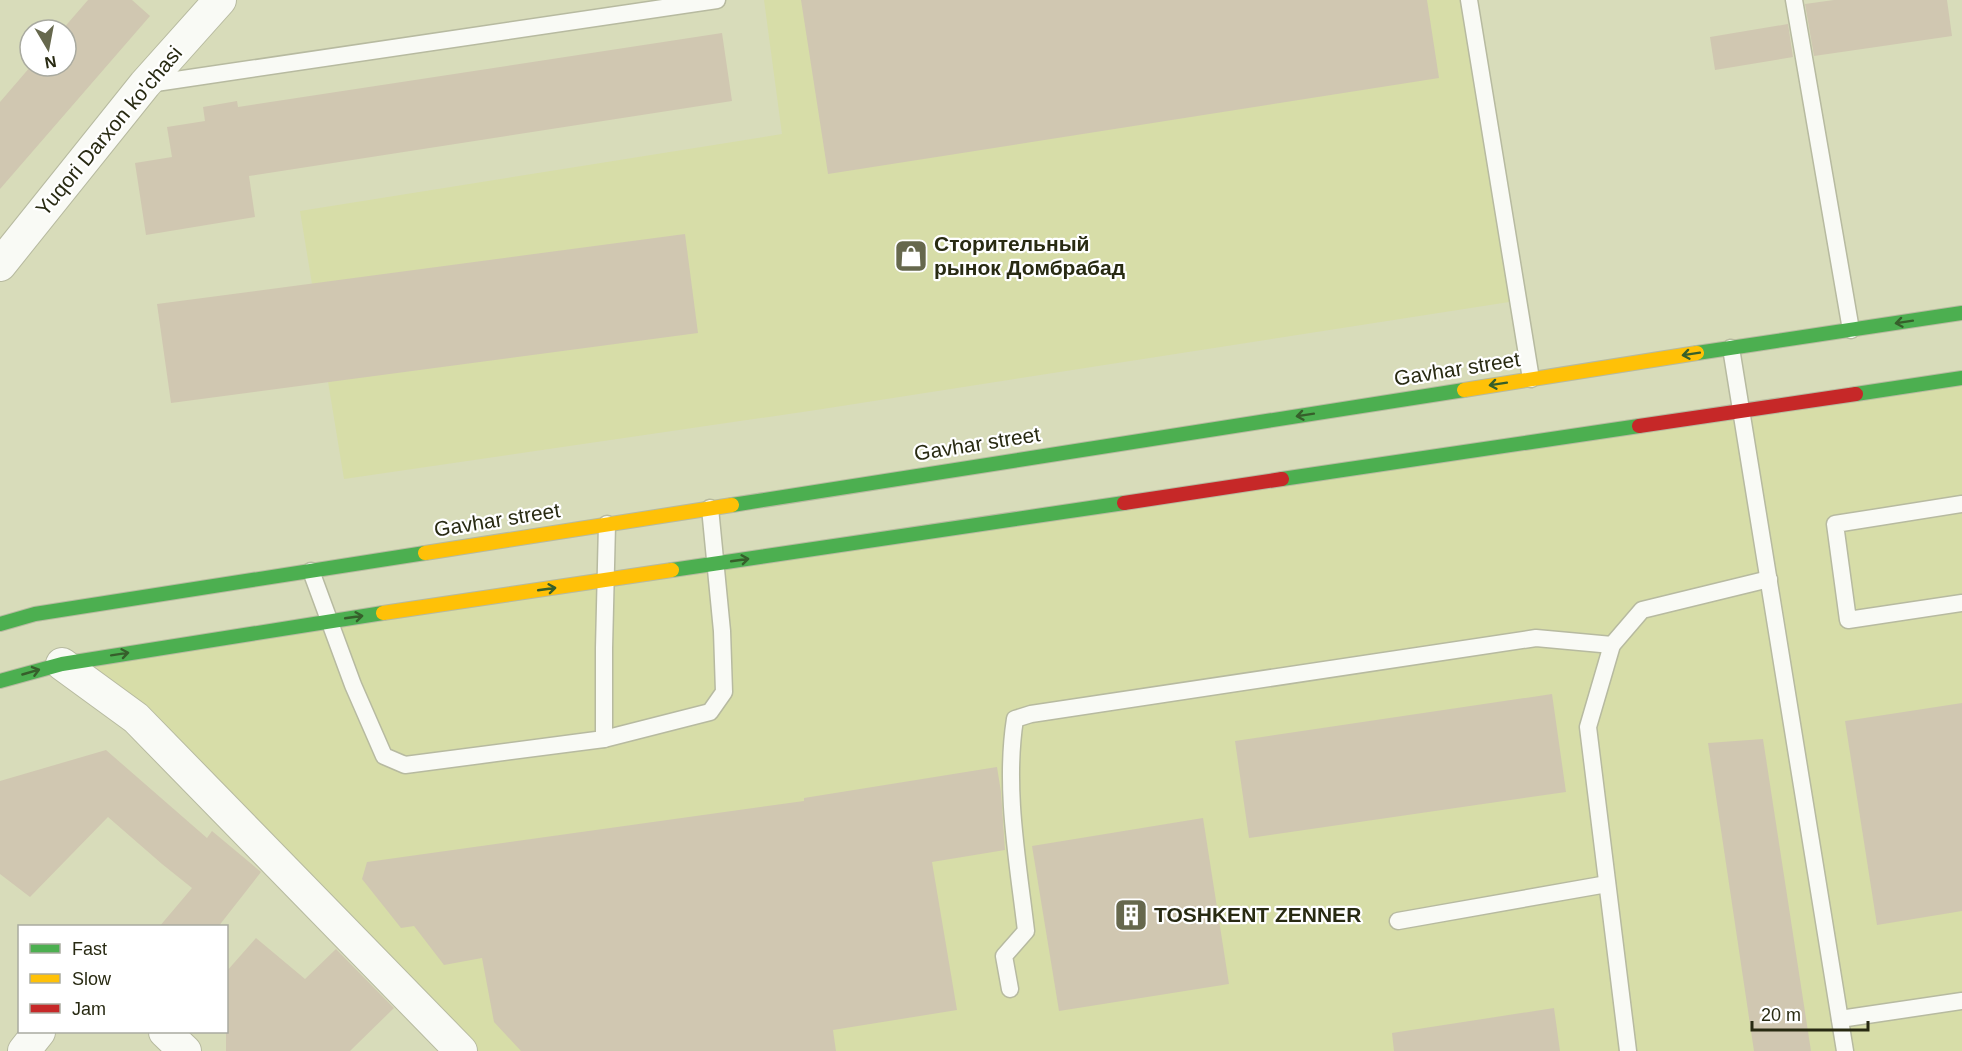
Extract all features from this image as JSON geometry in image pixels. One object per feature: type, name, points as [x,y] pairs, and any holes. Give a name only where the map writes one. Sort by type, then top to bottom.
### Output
[{"type":"main road","name":"Gavhar street","points":[[0,624],[35,614],[1962,313]]},
{"type":"main road","points":[[0,681],[62,664],[329,621],[1962,378]]},
{"type":"street","name":"Yuqori Darxon ko'chasi","points":[[0,265],[145,84],[220,0]]},
{"type":"street","points":[[62,664],[136,718],[461,1051]]},
{"type":"street","points":[[24,1051],[38,1033]]},
{"type":"street","points":[[166,1033],[185,1051]]},
{"type":"lane","points":[[145,84],[717,0]]},
{"type":"lane","points":[[1469,0],[1531,379]]},
{"type":"lane","points":[[1794,0],[1851,330]]},
{"type":"lane","points":[[1731,348],[1845,1051]]},
{"type":"lane","points":[[1962,504],[1835,524],[1848,621],[1962,603]]},
{"type":"lane","points":[[311,571],[353,685],[384,756],[405,765],[604,740],[710,712],[724,692],[722,631],[710,508]]},
{"type":"lane","points":[[604,740],[607,524]]},
{"type":"lane","points":[[1628,1051],[1588,727],[1612,645],[1642,610],[1769,579]]},
{"type":"lane","points":[[1010,989],[1004,956],[1026,931],[1012,814],[1012,738],[1015,719],[1031,714],[1536,638],[1612,645]]},
{"type":"lane","points":[[1398,921],[1607,884]]},
{"type":"lane","points":[[1840,1019],[1962,1001]]},
{"type":"shaded area","name":"Сторительный рынок Домбрабад","points":[[764,0],[1476,0],[1522,300],[816,410],[344,479],[300,211],[782,134]]},
{"type":"shaded area","points":[[1962,378],[1962,1051],[461,1051],[62,664]]},
{"type":"building","points":[[88,0],[132,0],[150,16],[0,189],[0,102],[21,78],[78,78],[78,18],[72,18]]},
{"type":"building","points":[[801,0],[1427,0],[1439,78],[828,174]]},
{"type":"building","points":[[1834,0],[1947,0],[1952,36],[1814,56],[1805,4]]},
{"type":"building","points":[[1788,24],[1793,57],[1715,70],[1710,37]]},
{"type":"building","points":[[722,33],[732,101],[249,176],[255,217],[146,235],[135,163],[172,157],[167,127],[205,121],[203,107],[237,101],[238,107]]},
{"type":"building","points":[[685,234],[698,333],[171,403],[157,304]]},
{"type":"building","points":[[1552,694],[1566,792],[1249,838],[1235,741]]},
{"type":"building","points":[[1962,703],[1962,911],[1877,925],[1845,721]]},
{"type":"building","points":[[1763,739],[1811,1051],[1754,1051],[1708,743]]},
{"type":"building","points":[[106,750],[207,838],[212,831],[261,872],[220,925],[161,925],[192,888],[108,817],[30,897],[0,874],[0,781]]},
{"type":"building","points":[[997,767],[1005,850],[932,862],[957,1010],[833,1030],[836,1051],[521,1051],[494,1022],[482,958],[444,965],[414,926],[401,928],[362,879],[367,862],[804,801],[804,798]]},
{"type":"building","name":"TOSHKENT ZENNER","points":[[1203,818],[1229,984],[1059,1011],[1032,846]]},
{"type":"building","points":[[256,938],[305,979],[336,949],[394,1008],[350,1051],[226,1051],[228,970]]},
{"type":"building","points":[[1554,1008],[1560,1051],[1394,1051],[1392,1033]]},
{"type":"traffic: fast","points":[[1697,353],[1962,313]]},
{"type":"traffic: fast","points":[[1856,394],[1962,378]]},
{"type":"traffic: fast","points":[[732,505],[1464,390]]},
{"type":"traffic: fast","points":[[1282,479],[1639,426]]},
{"type":"traffic: fast","points":[[672,570],[1124,503]]},
{"type":"traffic: fast","points":[[0,624],[35,614],[425,553]]},
{"type":"traffic: fast","points":[[0,681],[62,664],[383,613]]},
{"type":"traffic: slow","points":[[1464,390],[1697,353]]},
{"type":"traffic: slow","points":[[425,553],[732,505]]},
{"type":"traffic: slow","points":[[383,613],[672,570]]},
{"type":"traffic: jam","points":[[1639,426],[1856,394]]},
{"type":"traffic: jam","points":[[1124,503],[1282,479]]},
{"type":"place","name":"Сторительный рынок Домбрабад","points":[[911,256]]},
{"type":"place","name":"TOSHKENT ZENNER","points":[[1131,915]]}]
